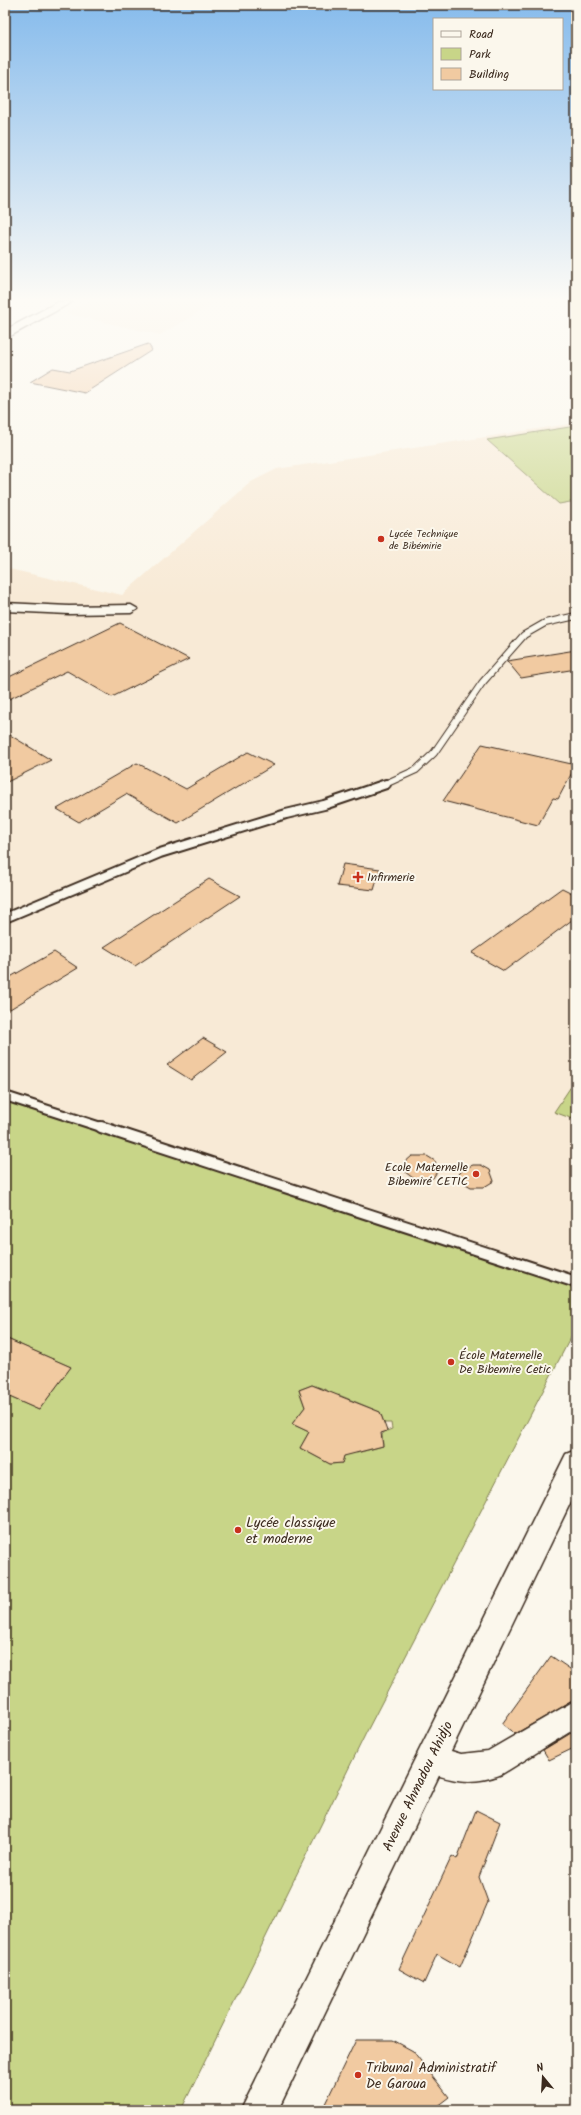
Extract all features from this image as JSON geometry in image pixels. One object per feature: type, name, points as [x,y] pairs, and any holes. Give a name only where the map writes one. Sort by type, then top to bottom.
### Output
[{"type":"main road","name":"Avenue Ahmadou Ahidjo","points":[[259,2110],[576,1462]]},
{"type":"street","points":[[5,607],[69,610],[131,609]]},
{"type":"street","points":[[431,1759],[460,1768],[492,1764],[576,1713]]},
{"type":"lane","points":[[5,918],[160,853],[390,783],[416,770],[434,753],[482,683],[524,635],[545,623],[576,616]]},
{"type":"lane","points":[[5,1096],[576,1282]]},
{"type":"shaded area","name":"Lycée classique et moderne","points":[[576,423],[576,1327],[366,1733],[181,2110],[5,2110],[5,568],[122,595],[251,482],[277,469]]},
{"type":"green space","points":[[576,426],[576,501],[559,504],[487,440]]},
{"type":"green space","points":[[576,1079],[576,1120],[554,1112]]},
{"type":"green space","points":[[5,1094],[576,1278],[576,1327],[366,1733],[181,2110],[5,2110],[5,1395],[39,1410],[71,1367],[5,1338]],"holes":[[[312,1385],[327,1390],[332,1399],[339,1395],[380,1412],[384,1423],[391,1423],[392,1429],[384,1432],[382,1435],[383,1446],[357,1453],[346,1448],[342,1463],[330,1464],[300,1448],[309,1432],[292,1424],[305,1407],[299,1390]]]},
{"type":"building","points":[[120,623],[189,659],[112,697],[67,671],[5,701],[5,679]]},
{"type":"building","points":[[576,650],[576,669],[521,678],[507,661]]},
{"type":"building","points":[[5,732],[51,760],[5,783]]},
{"type":"building","points":[[482,744],[576,765],[558,799],[553,798],[538,825],[443,801]]},
{"type":"building","points":[[248,752],[274,765],[178,823],[126,794],[79,822],[57,809],[137,763],[186,789]]},
{"type":"building","name":"Infirmerie","points":[[343,864],[380,869],[374,890],[337,886]]},
{"type":"building","points":[[209,879],[240,896],[135,966],[104,947]]},
{"type":"building","points":[[562,888],[576,895],[576,917],[504,971],[472,953]]},
{"type":"building","points":[[54,952],[78,968],[5,1012],[5,980]]},
{"type":"building","points":[[203,1038],[227,1052],[191,1080],[167,1065]]},
{"type":"building","points":[[412,1156],[427,1156],[435,1161],[438,1170],[433,1178],[422,1180],[413,1178],[405,1172],[404,1163]]},
{"type":"building","name":"Ecole Maternelle Bibemiré CETIC","points":[[473,1165],[481,1165],[490,1170],[494,1181],[484,1187],[471,1187],[464,1183],[459,1174],[465,1168]]},
{"type":"building","points":[[5,1338],[71,1367],[39,1410],[5,1395]]},
{"type":"building","points":[[312,1385],[380,1412],[387,1431],[381,1433],[383,1446],[344,1456],[342,1463],[330,1464],[300,1448],[309,1432],[292,1424],[305,1407],[299,1390]]},
{"type":"building","points":[[551,1656],[576,1673],[576,1699],[515,1734],[502,1724]]},
{"type":"building","points":[[576,1730],[576,1747],[549,1760],[543,1750]]},
{"type":"building","points":[[476,1810],[500,1822],[479,1877],[488,1902],[460,1967],[437,1954],[424,1983],[399,1969],[452,1856],[457,1859]]},
{"type":"building","points":[[356,2040],[393,2040],[413,2051],[449,2097],[432,2110],[322,2110]]},
{"type":"place","name":"Lycée Technique de Bibémirie","points":[[381,539]]},
{"type":"place","name":"Infirmerie","points":[[358,877]]},
{"type":"place","name":"Ecole Maternelle Bibemiré CETIC","points":[[476,1174]]},
{"type":"place","name":"École Maternelle De Bibemire Cetic","points":[[451,1362]]},
{"type":"place","name":"Lycée classique et moderne","points":[[238,1530]]},
{"type":"place","name":"Tribunal Administratif De Garoua","points":[[358,2075]]}]
